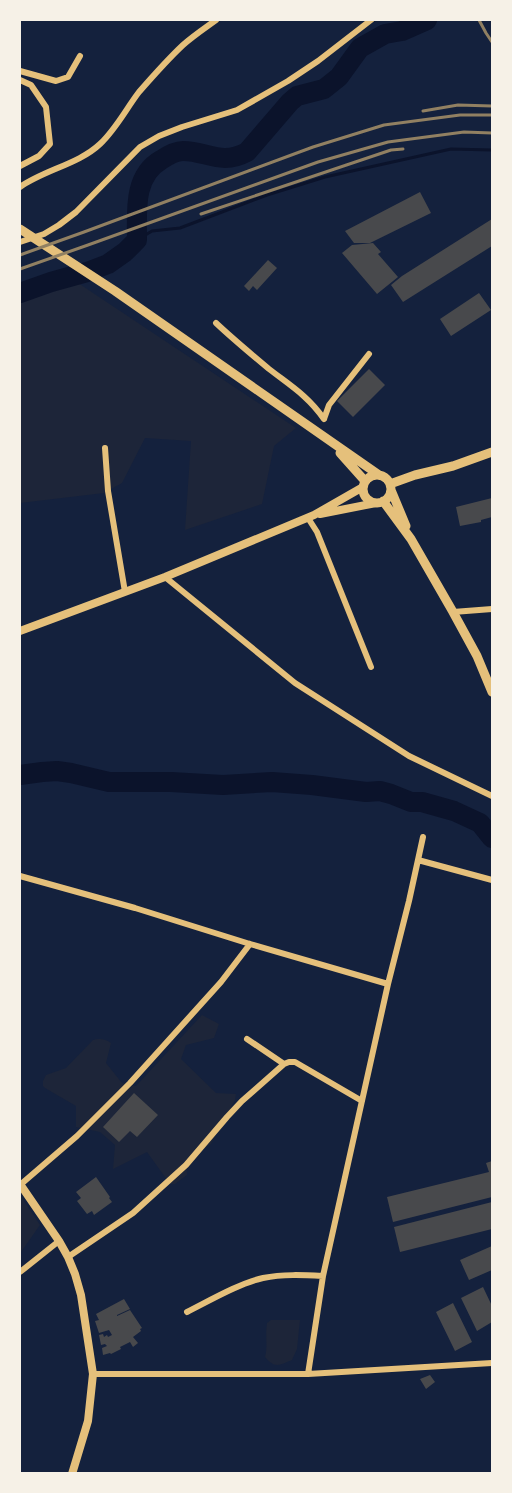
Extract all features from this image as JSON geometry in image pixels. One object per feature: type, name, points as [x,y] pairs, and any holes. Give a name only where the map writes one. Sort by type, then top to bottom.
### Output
[{"type":"main road","points":[[20,229],[115,291],[331,442],[379,475],[384,476],[391,487],[411,539],[477,656],[492,692]]},
{"type":"main road","points":[[331,442],[364,484]]},
{"type":"main road","points":[[391,487],[415,475],[453,466],[492,452]]},
{"type":"main road","points":[[379,475],[368,477],[364,484],[363,492],[366,498],[380,502],[389,497],[391,487]]},
{"type":"main road","points":[[380,502],[411,539]]},
{"type":"street","points":[[20,187],[30,180],[87,154],[100,144],[139,93],[183,45],[216,20]]},
{"type":"street","points":[[20,242],[44,234],[76,212],[140,147],[182,127],[237,110],[318,61],[372,20]]},
{"type":"street","points":[[20,71],[56,81],[68,77],[80,57]]},
{"type":"street","points":[[20,80],[31,85],[46,107],[50,144],[39,156],[20,166]]},
{"type":"street","points":[[216,323],[314,405],[324,419],[329,405],[369,354]]},
{"type":"street","points":[[105,448],[108,491],[125,592]]},
{"type":"street","points":[[20,631],[165,577],[311,517],[364,484]]},
{"type":"street","points":[[311,517],[380,502]]},
{"type":"street","points":[[311,517],[371,667]]},
{"type":"street","points":[[165,577],[295,683],[408,756],[492,796]]},
{"type":"street","points":[[453,612],[492,609]]},
{"type":"street","points":[[308,1374],[323,1276],[423,837]]},
{"type":"street","points":[[418,860],[492,880]]},
{"type":"street","points":[[20,876],[388,984]]},
{"type":"street","points":[[72,1473],[88,1420],[93,1374],[81,1295],[68,1257],[20,1185],[77,1136],[124,1090],[221,982],[250,944]]},
{"type":"street","points":[[247,1039],[284,1064]]},
{"type":"street","points":[[68,1257],[134,1213],[186,1165],[242,1101],[284,1064],[295,1062],[363,1101]]},
{"type":"street","points":[[20,1272],[59,1241]]},
{"type":"street","points":[[187,1312],[261,1278],[294,1274],[323,1276]]},
{"type":"street","points":[[93,1374],[308,1374],[492,1363]]},
{"type":"street","points":[[64,1473],[77,1458]]},
{"type":"shaded area","points":[[69,277],[296,428],[274,446],[262,504],[185,530],[191,441],[145,438],[122,483],[104,493],[20,503],[20,293]]},
{"type":"shaded area","points":[[202,1015],[219,1024],[214,1038],[186,1045],[181,1059],[216,1093],[236,1094],[211,1144],[186,1160],[187,1175],[175,1184],[170,1184],[147,1152],[113,1169],[115,1145],[100,1132],[76,1127],[76,1106],[43,1086],[46,1075],[66,1068],[93,1040],[102,1039],[111,1043],[106,1063],[122,1083],[136,1086]]},
{"type":"shaded area","points":[[20,1195],[40,1225],[21,1252],[20,1252]]},
{"type":"shaded area","points":[[271,1320],[300,1320],[297,1349],[292,1360],[275,1365],[265,1357],[267,1323]]},
{"type":"building","points":[[420,192],[431,213],[370,243],[354,243],[345,231]]},
{"type":"building","points":[[492,219],[492,246],[403,302],[391,285]]},
{"type":"building","points":[[373,243],[381,252],[378,254],[398,277],[377,294],[342,253],[352,245]]},
{"type":"building","points":[[268,260],[277,268],[257,290],[253,286],[249,291],[244,286]]},
{"type":"building","points":[[479,293],[491,310],[451,336],[440,319]]},
{"type":"building","points":[[369,369],[385,385],[353,417],[337,401]]},
{"type":"building","points":[[492,498],[492,517],[481,520],[481,522],[460,526],[456,507]]},
{"type":"building","points":[[134,1093],[158,1115],[137,1137],[130,1131],[119,1142],[103,1127]]},
{"type":"building","points":[[492,1161],[492,1197],[393,1222],[387,1197],[489,1172],[486,1163]]},
{"type":"building","points":[[96,1177],[112,1202],[94,1215],[92,1211],[87,1214],[77,1201],[81,1198],[76,1192]]},
{"type":"building","points":[[492,1202],[492,1229],[400,1252],[394,1227]]},
{"type":"building","points":[[492,1246],[492,1270],[469,1280],[460,1260]]},
{"type":"building","points":[[483,1287],[492,1306],[492,1322],[477,1331],[461,1298]]},
{"type":"building","points":[[124,1299],[130,1309],[117,1316],[130,1310],[142,1328],[133,1337],[138,1343],[133,1347],[130,1342],[111,1354],[103,1355],[102,1348],[107,1346],[101,1345],[99,1335],[103,1334],[104,1337],[107,1335],[108,1337],[112,1335],[109,1330],[99,1333],[95,1321],[99,1320],[96,1314]]},
{"type":"building","points":[[453,1303],[472,1342],[455,1351],[436,1312]]},
{"type":"building","points":[[430,1375],[435,1382],[426,1389],[420,1379]]},
{"type":"waterway","points":[[20,293],[108,264],[125,252],[137,240],[137,207],[141,185],[145,175],[161,160],[180,151],[222,158],[247,152],[290,102],[297,96],[324,89],[339,77],[360,48],[385,34],[402,31],[427,20]]},
{"type":"waterway","points":[[137,240],[152,231],[180,228],[267,195],[325,177],[451,149],[492,150]]},
{"type":"waterway","points":[[20,775],[57,771],[109,782],[223,785],[272,782],[366,792],[380,791],[411,802],[422,802],[454,811],[480,823],[492,838]]},
{"type":"railway","points":[[479,20],[492,42]]},
{"type":"railway","points":[[423,111],[458,105],[492,106]]},
{"type":"railway","points":[[20,255],[313,147],[384,125],[460,115],[492,115]]},
{"type":"railway","points":[[20,269],[318,162],[388,142],[464,132],[492,133]]},
{"type":"railway","points":[[201,214],[391,150],[403,149]]}]
